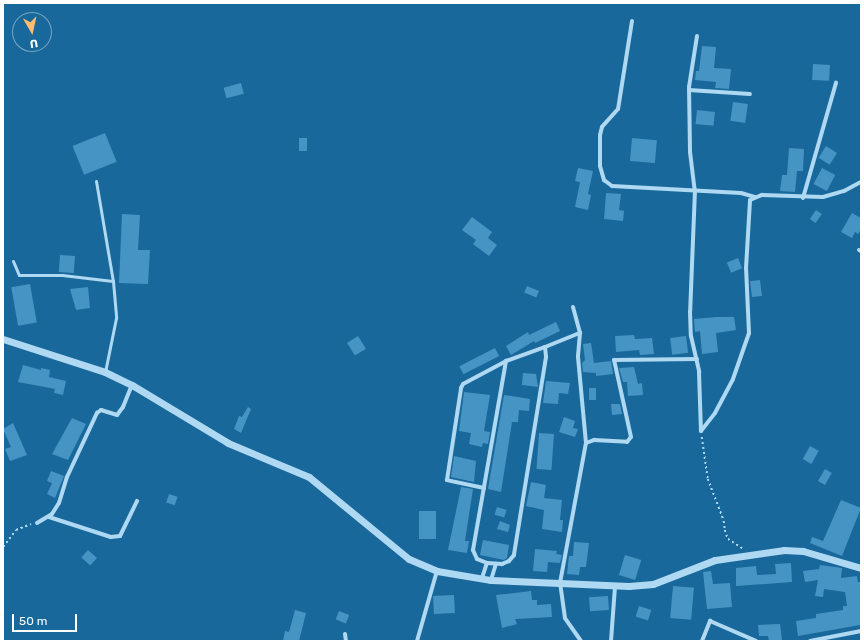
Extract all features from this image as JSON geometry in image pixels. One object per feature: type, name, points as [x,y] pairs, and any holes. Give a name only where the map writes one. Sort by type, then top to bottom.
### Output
[{"type":"street","points":[[632,21],[618,109],[601,130],[602,174],[607,184],[612,186],[741,193],[755,197],[803,198],[834,194],[861,182]]},
{"type":"street","points":[[697,36],[689,90],[690,152],[695,190],[690,312],[691,336],[697,359],[701,431]]},
{"type":"street","points":[[803,198],[836,83]]},
{"type":"street","points":[[689,90],[750,94]]},
{"type":"street","points":[[701,431],[715,412],[733,379],[749,333],[747,238],[748,205],[755,197]]},
{"type":"street","points":[[573,307],[580,334],[578,357],[586,443],[560,583],[565,618],[581,641]]},
{"type":"street","points":[[484,488],[447,480],[459,394],[463,384],[506,361],[580,334]]},
{"type":"street","points":[[3,339],[105,372],[132,385],[228,443],[309,477],[409,559],[437,571],[491,580],[615,586],[653,584],[714,560],[750,553],[784,550],[804,551],[861,568]]},
{"type":"street","points":[[506,361],[473,550],[474,556],[487,563],[496,564],[509,561],[514,555],[546,357],[545,347]]},
{"type":"street","points":[[586,443],[594,440],[628,442],[630,437],[614,360],[697,359]]},
{"type":"street","points":[[37,523],[49,517],[59,503],[67,477],[97,413],[101,410],[117,415],[123,407],[132,385]]},
{"type":"street","points":[[49,517],[112,537],[120,536],[137,501]]},
{"type":"street","points":[[482,578],[487,563]]},
{"type":"street","points":[[491,580],[496,564]]},
{"type":"street","points":[[417,641],[437,571]]},
{"type":"street","points":[[611,641],[615,586]]},
{"type":"street","points":[[702,641],[710,621],[756,641]]},
{"type":"street","points":[[810,641],[861,631]]},
{"type":"street","points":[[345,634],[346,641]]},
{"type":"lane","points":[[96,181],[113,281],[116,318],[105,372]]},
{"type":"lane","points":[[13,261],[19,275],[62,275],[113,281]]},
{"type":"path","points":[[701,431],[708,479],[726,535],[732,542],[750,553]]},
{"type":"path","points":[[3,547],[16,530],[37,523]]},
{"type":"building","points":[[702,46],[716,47],[714,68],[731,69],[729,89],[715,88],[716,82],[695,80],[696,71],[699,71]]},
{"type":"building","points":[[813,64],[830,65],[829,81],[812,80]]},
{"type":"building","points":[[241,83],[244,94],[226,98],[224,88]]},
{"type":"building","points":[[733,102],[748,104],[745,123],[730,121]]},
{"type":"building","points":[[697,110],[715,112],[713,126],[696,124]]},
{"type":"building","points":[[105,133],[117,162],[84,175],[73,146]]},
{"type":"building","points":[[299,138],[307,138],[307,151],[299,151]]},
{"type":"building","points":[[632,138],[657,140],[655,163],[630,161]]},
{"type":"building","points":[[826,146],[837,153],[830,165],[819,158]]},
{"type":"building","points":[[789,148],[804,149],[803,171],[797,171],[795,192],[780,191],[782,175],[787,175]]},
{"type":"building","points":[[578,168],[593,171],[588,194],[591,195],[588,210],[575,207],[580,182],[575,181]]},
{"type":"building","points":[[822,168],[835,175],[827,191],[814,184]]},
{"type":"building","points":[[606,193],[621,194],[619,210],[624,211],[623,221],[604,219]]},
{"type":"building","points":[[816,210],[822,214],[816,223],[810,219]]},
{"type":"building","points":[[852,213],[861,218],[861,229],[858,234],[855,232],[852,238],[841,232]]},
{"type":"building","points":[[122,214],[140,215],[138,250],[150,250],[148,284],[119,283]]},
{"type":"building","points":[[472,217],[492,232],[488,238],[497,245],[489,256],[473,244],[476,240],[462,230]]},
{"type":"building","points":[[60,255],[75,256],[74,273],[59,272]]},
{"type":"building","points":[[738,258],[742,268],[731,273],[727,262]]},
{"type":"building","points":[[760,280],[762,296],[752,297],[750,281]]},
{"type":"building","points":[[30,284],[37,322],[18,326],[11,287]]},
{"type":"building","points":[[527,286],[539,291],[536,298],[524,292]]},
{"type":"building","points":[[88,287],[90,308],[76,310],[70,289]]},
{"type":"building","points":[[734,317],[736,330],[716,333],[718,352],[702,354],[700,331],[695,332],[694,319]]},
{"type":"building","points":[[556,322],[560,331],[535,343],[534,341],[511,355],[506,346],[528,332],[529,335]]},
{"type":"building","points":[[634,335],[635,339],[652,338],[654,354],[640,355],[639,350],[616,352],[615,336]]},
{"type":"building","points":[[358,336],[366,349],[355,356],[347,343]]},
{"type":"building","points":[[686,336],[688,353],[672,355],[670,338]]},
{"type":"building","points":[[591,343],[594,363],[611,361],[613,374],[596,376],[596,373],[583,372],[582,363],[585,360],[583,344]]},
{"type":"building","points":[[495,348],[499,356],[463,374],[459,366]]},
{"type":"building","points":[[23,365],[41,370],[41,368],[50,370],[49,377],[66,381],[63,395],[54,393],[55,389],[18,382]]},
{"type":"building","points":[[634,367],[638,384],[642,383],[643,395],[628,396],[627,382],[623,382],[619,368]]},
{"type":"building","points":[[523,373],[536,374],[538,387],[522,385]]},
{"type":"building","points":[[546,381],[570,383],[568,394],[559,393],[558,404],[543,403]]},
{"type":"building","points":[[589,388],[596,388],[596,400],[589,400]]},
{"type":"building","points":[[464,392],[490,395],[484,431],[490,432],[488,444],[483,443],[482,447],[469,444],[471,433],[459,431]]},
{"type":"building","points":[[504,395],[530,399],[529,411],[519,410],[518,422],[512,422],[501,492],[488,489]]},
{"type":"building","points":[[611,404],[620,404],[622,414],[612,415]]},
{"type":"building","points":[[248,407],[251,409],[241,433],[234,429],[239,416],[242,417]]},
{"type":"building","points":[[564,417],[575,421],[573,428],[578,429],[575,437],[559,432]]},
{"type":"building","points":[[72,418],[86,424],[68,460],[52,454]]},
{"type":"building","points":[[13,423],[27,455],[10,461],[5,449],[11,447],[3,429]]},
{"type":"building","points":[[539,433],[554,434],[551,470],[536,469]]},
{"type":"building","points":[[810,446],[819,451],[811,464],[803,459]]},
{"type":"building","points":[[454,456],[476,461],[474,482],[451,477]]},
{"type":"building","points":[[825,469],[832,473],[825,485],[818,481]]},
{"type":"building","points":[[51,471],[64,476],[55,498],[47,494],[52,483],[47,481]]},
{"type":"building","points":[[531,482],[546,485],[544,498],[562,500],[560,520],[563,520],[562,532],[542,529],[544,510],[526,506]]},
{"type":"building","points":[[461,487],[473,489],[465,541],[469,541],[467,553],[448,550]]},
{"type":"building","points":[[169,494],[178,497],[175,505],[166,503]]},
{"type":"building","points":[[841,500],[861,508],[842,556],[810,543],[812,537],[823,541]]},
{"type":"building","points":[[497,507],[507,510],[504,518],[495,515]]},
{"type":"building","points":[[419,511],[436,511],[436,539],[419,539]]},
{"type":"building","points":[[500,521],[510,525],[508,532],[497,529]]},
{"type":"building","points":[[483,540],[509,545],[507,558],[504,560],[480,555]]},
{"type":"building","points":[[574,542],[589,543],[586,567],[580,567],[579,575],[567,574],[569,556],[573,556]]},
{"type":"building","points":[[535,549],[557,551],[556,554],[562,555],[560,563],[548,562],[547,572],[533,571]]},
{"type":"building","points":[[88,550],[97,558],[90,565],[81,557]]},
{"type":"building","points":[[625,555],[641,560],[635,580],[619,575]]},
{"type":"building","points":[[791,563],[792,582],[736,586],[736,568],[756,566],[757,575],[776,574],[775,564]]},
{"type":"building","points":[[820,565],[842,568],[841,578],[857,576],[858,582],[861,582],[860,625],[798,636],[796,621],[816,618],[816,614],[843,610],[843,606],[847,606],[845,592],[824,589],[823,597],[815,596],[818,580],[805,582],[803,571],[819,569]]},
{"type":"building","points":[[711,571],[713,584],[730,583],[732,607],[707,609],[703,572]]},
{"type":"building","points":[[673,586],[694,588],[691,620],[670,618]]},
{"type":"building","points":[[531,591],[532,600],[537,600],[537,605],[551,604],[552,617],[515,619],[517,624],[502,628],[496,595]]},
{"type":"building","points":[[454,595],[455,613],[434,614],[433,596]]},
{"type":"building","points":[[608,596],[609,610],[590,611],[589,597]]},
{"type":"building","points":[[639,606],[651,610],[648,620],[636,616]]},
{"type":"building","points":[[295,610],[306,613],[299,641],[283,641],[285,631],[289,632]]},
{"type":"building","points":[[339,611],[349,615],[346,623],[336,619]]},
{"type":"building","points":[[780,624],[782,640],[769,641],[768,636],[759,636],[758,625]]}]
